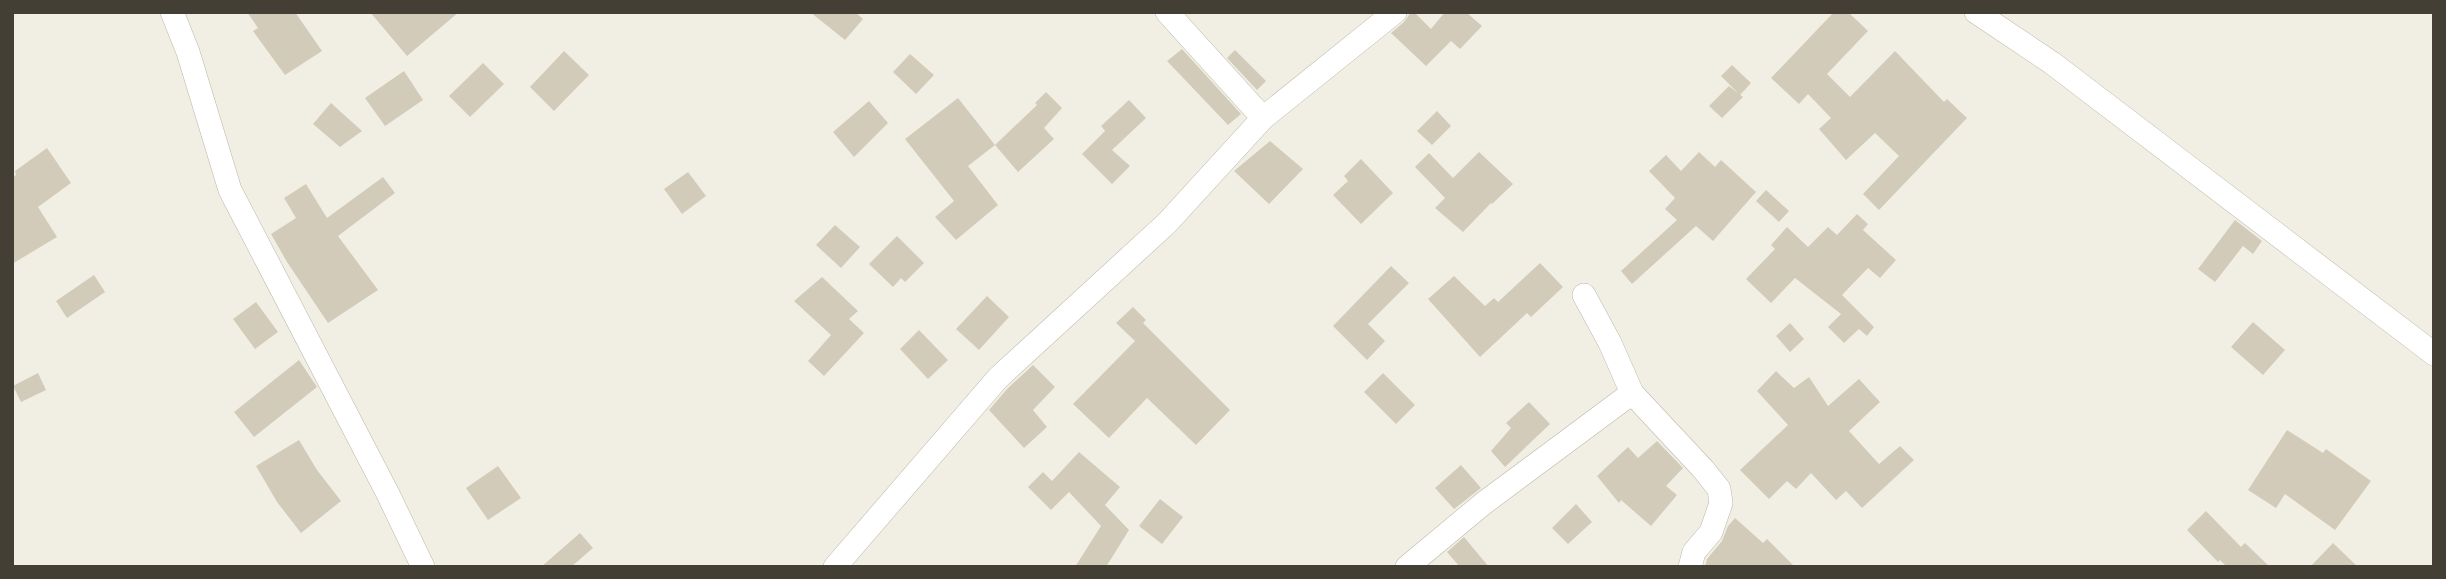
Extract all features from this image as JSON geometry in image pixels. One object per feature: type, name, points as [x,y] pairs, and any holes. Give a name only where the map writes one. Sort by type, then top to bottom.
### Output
[{"type":"street","points":[[172,12],[188,52],[229,190],[388,494],[423,567]]},
{"type":"street","points":[[1167,12],[1263,118]]},
{"type":"street","points":[[835,567],[998,378],[1167,223],[1263,118],[1395,12]]},
{"type":"street","points":[[1976,12],[2052,63],[2434,354]]},
{"type":"street","points":[[1584,296],[1610,343],[1632,393],[1703,469],[1718,489],[1721,503],[1711,532],[1694,552],[1690,567]]},
{"type":"street","points":[[1407,567],[1484,503],[1632,393]]},
{"type":"building","points":[[247,12],[295,12],[322,51],[285,75],[253,31],[258,28]]},
{"type":"building","points":[[370,12],[459,12],[407,56]]},
{"type":"building","points":[[810,12],[855,12],[863,19],[845,40]]},
{"type":"building","points":[[1411,12],[1431,29],[1445,12],[1466,12],[1482,26],[1460,49],[1451,41],[1426,66],[1391,33]]},
{"type":"building","points":[[1834,12],[1848,12],[1868,31],[1827,74],[1850,97],[1895,51],[1944,102],[1947,99],[1967,118],[1879,210],[1863,194],[1899,156],[1875,133],[1846,160],[1819,129],[1831,118],[1808,94],[1799,104],[1771,78]]},
{"type":"building","points":[[1182,49],[1241,114],[1228,125],[1167,61]]},
{"type":"building","points":[[1235,50],[1266,81],[1257,90],[1227,58]]},
{"type":"building","points":[[564,51],[589,75],[554,111],[530,87]]},
{"type":"building","points":[[910,54],[934,75],[916,94],[893,72]]},
{"type":"building","points":[[483,63],[504,84],[470,117],[449,96]]},
{"type":"building","points":[[1732,65],[1751,83],[1740,95],[1721,76]]},
{"type":"building","points":[[404,71],[423,100],[385,126],[365,98]]},
{"type":"building","points":[[1729,86],[1743,97],[1722,118],[1709,106]]},
{"type":"building","points":[[1046,92],[1062,108],[1044,128],[1054,139],[1018,172],[995,145],[1037,105],[1035,103]]},
{"type":"building","points":[[958,98],[995,145],[968,166],[998,205],[956,240],[935,217],[954,201],[905,139]]},
{"type":"building","points":[[1129,100],[1146,118],[1112,150],[1130,166],[1112,184],[1082,154],[1105,131],[1101,126]]},
{"type":"building","points":[[869,101],[888,123],[854,157],[833,132]]},
{"type":"building","points":[[331,103],[362,131],[340,147],[313,124]]},
{"type":"building","points":[[1437,111],[1451,126],[1432,145],[1417,131]]},
{"type":"building","points":[[1270,141],[1303,169],[1269,204],[1234,171]]},
{"type":"building","points":[[47,148],[71,183],[38,207],[57,237],[12,264],[12,178],[16,175],[15,171]]},
{"type":"building","points":[[1479,152],[1513,184],[1463,232],[1435,208],[1445,198],[1415,167],[1429,153],[1453,178]]},
{"type":"building","points":[[1699,152],[1715,167],[1721,160],[1756,192],[1713,241],[1696,226],[1632,284],[1621,271],[1677,220],[1665,209],[1675,198],[1649,171],[1666,155],[1681,171]]},
{"type":"building","points":[[1361,159],[1393,193],[1361,224],[1333,195],[1348,181],[1344,176]]},
{"type":"building","points":[[688,172],[706,196],[682,214],[664,189]]},
{"type":"building","points":[[383,177],[395,193],[338,236],[378,290],[328,323],[271,234],[296,218],[284,198],[306,184],[327,218]]},
{"type":"building","points":[[1766,190],[1789,211],[1779,222],[1756,201]]},
{"type":"building","points":[[1857,214],[1868,224],[1863,230],[1896,260],[1880,278],[1868,268],[1842,295],[1874,327],[1867,336],[1859,329],[1844,343],[1828,327],[1841,314],[1795,278],[1771,303],[1746,279],[1775,249],[1771,245],[1787,227],[1808,247],[1828,227],[1837,235]]},
{"type":"building","points":[[2235,220],[2262,241],[2253,254],[2243,246],[2215,282],[2198,269]]},
{"type":"building","points":[[835,225],[860,247],[841,268],[816,245]]},
{"type":"building","points":[[897,236],[924,263],[905,282],[901,278],[893,287],[869,264]]},
{"type":"building","points":[[1540,263],[1563,287],[1531,317],[1527,313],[1480,357],[1428,299],[1454,276],[1485,306],[1494,298],[1498,302]]},
{"type":"building","points":[[1391,266],[1409,283],[1368,324],[1385,341],[1367,360],[1333,326]]},
{"type":"building","points":[[94,275],[105,292],[67,318],[56,301]]},
{"type":"building","points":[[822,277],[858,311],[849,319],[864,333],[824,376],[808,361],[831,335],[794,301]]},
{"type":"building","points":[[987,296],[1009,317],[979,350],[956,329]]},
{"type":"building","points":[[256,302],[278,332],[255,349],[233,319]]},
{"type":"building","points":[[1133,307],[1146,320],[1143,323],[1230,410],[1196,445],[1147,398],[1109,438],[1073,404],[1135,341],[1116,323]]},
{"type":"building","points":[[2253,322],[2285,350],[2263,375],[2231,347]]},
{"type":"building","points":[[1790,323],[1804,339],[1790,352],[1776,336]]},
{"type":"building","points":[[919,330],[948,360],[928,379],[900,349]]},
{"type":"building","points":[[299,360],[317,387],[254,437],[234,412]]},
{"type":"building","points":[[1033,365],[1055,387],[1033,410],[1047,427],[1024,448],[989,410]]},
{"type":"building","points":[[1776,371],[1794,388],[1809,377],[1828,406],[1859,379],[1880,402],[1849,431],[1879,464],[1900,446],[1914,460],[1862,508],[1846,491],[1836,500],[1811,473],[1796,489],[1787,481],[1769,499],[1740,470],[1788,425],[1757,391]]},
{"type":"building","points":[[38,373],[46,390],[21,402],[13,386]]},
{"type":"building","points":[[1383,373],[1415,405],[1396,424],[1364,392]]},
{"type":"building","points":[[1529,402],[1550,424],[1505,467],[1491,451],[1511,428],[1506,423]]},
{"type":"building","points":[[2287,430],[2323,453],[2326,449],[2371,481],[2335,530],[2285,494],[2276,508],[2248,490]]},
{"type":"building","points":[[299,440],[317,470],[341,501],[301,533],[277,502],[256,466]]},
{"type":"building","points":[[1657,441],[1683,468],[1666,486],[1677,495],[1651,526],[1621,500],[1619,503],[1597,476],[1628,447],[1638,458]]},
{"type":"building","points":[[1079,452],[1120,487],[1105,505],[1129,530],[1106,567],[1075,567],[1101,526],[1069,492],[1051,510],[1028,487],[1043,472],[1052,481]]},
{"type":"building","points":[[1461,465],[1481,488],[1454,509],[1435,488]]},
{"type":"building","points":[[498,466],[521,498],[488,520],[466,488]]},
{"type":"building","points":[[1160,499],[1183,517],[1162,544],[1139,526]]},
{"type":"building","points":[[1576,504],[1592,522],[1568,544],[1552,528]]},
{"type":"building","points":[[2206,511],[2241,547],[2245,543],[2270,567],[2227,567],[2220,560],[2218,562],[2187,530]]},
{"type":"building","points":[[1735,518],[1763,543],[1767,539],[1795,567],[1705,567],[1707,559],[1722,541],[1728,526]]},
{"type":"building","points":[[580,533],[593,548],[571,567],[541,567]]},
{"type":"building","points":[[1464,537],[1489,567],[1460,567],[1447,552]]},
{"type":"building","points":[[2333,543],[2358,567],[2310,567]]}]
